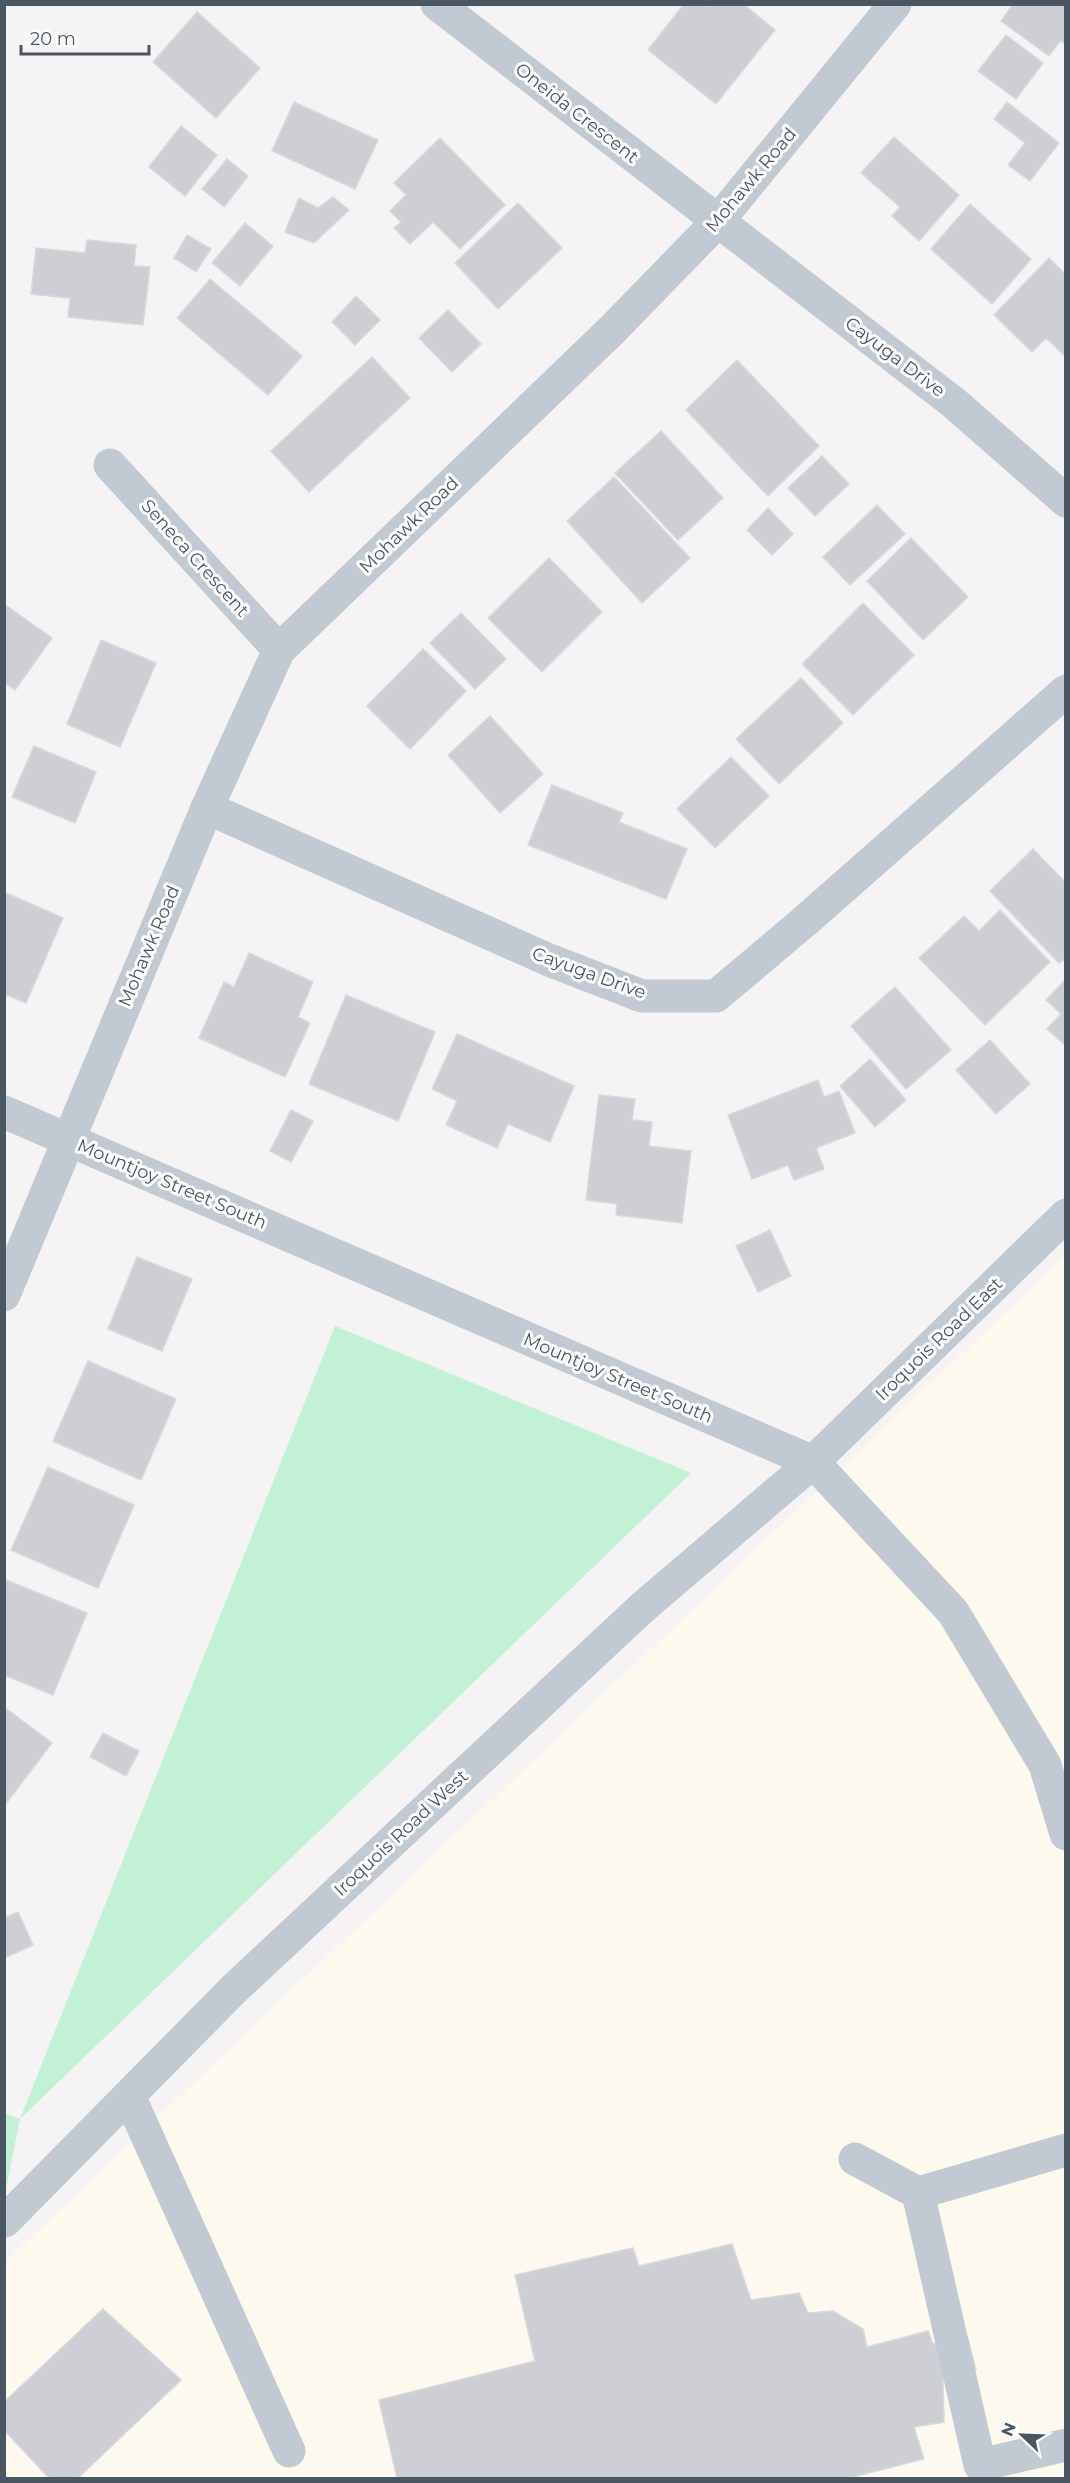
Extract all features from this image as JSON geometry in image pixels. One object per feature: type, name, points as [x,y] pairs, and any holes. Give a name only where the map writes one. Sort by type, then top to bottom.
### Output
[{"type":"street","name":"Oneida Crescent","points":[[436,4],[718,221]]},
{"type":"street","name":"Mohawk Road","points":[[4,1294],[207,808],[279,650],[612,330],[718,221],[895,4]]},
{"type":"street","name":"Cayuga Drive","points":[[718,221],[954,403],[1065,501]]},
{"type":"street","name":"Seneca Crescent","points":[[111,465],[279,650]]},
{"type":"street","name":"Cayuga Drive","points":[[207,808],[549,960],[642,996],[717,996],[1065,691]]},
{"type":"street","name":"Mountjoy Street South","points":[[4,1112],[813,1462],[953,1612],[1045,1766],[1058,1783],[1065,1834]]},
{"type":"street","name":"Iroquois Road East","points":[[813,1462],[1065,1215]]},
{"type":"street","name":"Iroquois Road West","points":[[5,2221],[234,1989],[643,1607],[813,1462]]},
{"type":"street","points":[[129,2096],[289,2451]]},
{"type":"street","points":[[855,2159],[918,2193],[1065,2150]]},
{"type":"street","points":[[918,2193],[980,2465],[1065,2445]]},
{"type":"shaded area","points":[[1065,1256],[1065,2478],[5,2478],[5,2262]]},
{"type":"green space","points":[[335,1326],[691,1473],[20,2119]]},
{"type":"green space","points":[[5,2113],[20,2119],[5,2194]]},
{"type":"building","points":[[684,4],[705,4],[709,7],[711,4],[743,4],[775,30],[716,104],[648,50]]},
{"type":"building","points":[[1013,4],[1066,4],[1066,44],[1060,41],[1049,56],[1001,21]]},
{"type":"building","points":[[197,12],[260,68],[216,118],[153,62]]},
{"type":"building","points":[[1006,35],[1043,63],[1016,99],[978,71]]},
{"type":"building","points":[[294,102],[378,140],[355,189],[272,151]]},
{"type":"building","points":[[1007,102],[1059,143],[1030,181],[1008,165],[1025,143],[994,119]]},
{"type":"building","points":[[181,126],[217,155],[185,196],[149,167]]},
{"type":"building","points":[[894,137],[959,195],[919,241],[892,216],[900,207],[861,173]]},
{"type":"building","points":[[440,138],[505,205],[460,249],[433,222],[410,244],[394,228],[401,222],[390,211],[406,195],[394,183]]},
{"type":"building","points":[[227,159],[248,176],[224,207],[202,189]]},
{"type":"building","points":[[333,197],[349,210],[314,243],[285,232],[299,198],[318,208]]},
{"type":"building","points":[[518,203],[562,248],[498,309],[455,263]]},
{"type":"building","points":[[970,204],[1031,259],[992,304],[931,249]]},
{"type":"building","points":[[245,223],[273,246],[240,286],[212,263]]},
{"type":"building","points":[[187,235],[211,249],[196,272],[174,258]]},
{"type":"building","points":[[87,240],[136,245],[134,266],[150,267],[143,325],[68,317],[70,298],[31,294],[36,248],[85,253]]},
{"type":"building","points":[[1049,258],[1066,275],[1066,357],[1046,338],[1032,352],[994,315]]},
{"type":"building","points":[[210,279],[302,356],[268,395],[177,318]]},
{"type":"building","points":[[356,296],[380,320],[355,345],[332,322]]},
{"type":"building","points":[[448,310],[481,344],[452,372],[419,338]]},
{"type":"building","points":[[372,357],[410,398],[309,492],[271,451]]},
{"type":"building","points":[[737,360],[819,446],[768,496],[686,410]]},
{"type":"building","points":[[661,431],[723,498],[678,540],[615,473]]},
{"type":"building","points":[[822,456],[849,484],[815,516],[788,488]]},
{"type":"building","points":[[614,477],[690,558],[642,603],[567,521]]},
{"type":"building","points":[[877,505],[905,534],[850,585],[823,557]]},
{"type":"building","points":[[768,508],[793,534],[772,555],[747,530]]},
{"type":"building","points":[[911,538],[968,597],[923,640],[867,581]]},
{"type":"building","points":[[549,558],[602,612],[542,672],[488,618]]},
{"type":"building","points":[[863,603],[914,655],[853,715],[802,664]]},
{"type":"building","points":[[4,604],[52,638],[15,690],[4,682]]},
{"type":"building","points":[[461,613],[506,659],[475,689],[430,643]]},
{"type":"building","points":[[101,640],[156,663],[120,747],[67,724]]},
{"type":"building","points":[[423,649],[466,691],[410,749],[367,706]]},
{"type":"building","points":[[801,678],[843,723],[779,784],[736,739]]},
{"type":"building","points":[[490,716],[543,774],[500,813],[448,755]]},
{"type":"building","points":[[34,746],[96,772],[75,823],[12,797]]},
{"type":"building","points":[[731,757],[769,796],[715,848],[677,809]]},
{"type":"building","points":[[552,785],[623,813],[619,822],[687,849],[666,899],[528,845]]},
{"type":"building","points":[[1033,849],[1066,883],[1066,958],[1059,963],[990,891]]},
{"type":"building","points":[[4,892],[63,918],[26,1003],[4,994]]},
{"type":"building","points":[[1000,910],[1050,962],[985,1025],[919,958],[964,916],[979,931]]},
{"type":"building","points":[[249,953],[313,982],[298,1017],[310,1023],[285,1077],[199,1038],[224,982],[234,987]]},
{"type":"building","points":[[1065,980],[1066,1046],[1047,1029],[1061,1014],[1046,1000]]},
{"type":"building","points":[[895,987],[951,1050],[906,1089],[851,1026]]},
{"type":"building","points":[[346,995],[435,1032],[398,1121],[309,1084]]},
{"type":"building","points":[[457,1034],[574,1086],[550,1142],[508,1124],[497,1148],[446,1125],[457,1101],[432,1089]]},
{"type":"building","points":[[990,1040],[1030,1084],[996,1114],[956,1070]]},
{"type":"building","points":[[870,1059],[906,1100],[875,1127],[840,1086]]},
{"type":"building","points":[[818,1080],[824,1097],[839,1091],[855,1133],[816,1148],[824,1169],[794,1180],[788,1165],[752,1179],[728,1115]]},
{"type":"building","points":[[599,1095],[635,1099],[632,1120],[652,1122],[649,1146],[691,1151],[682,1223],[616,1215],[617,1204],[586,1200]]},
{"type":"building","points":[[291,1110],[313,1121],[291,1162],[270,1151]]},
{"type":"building","points":[[770,1230],[791,1276],[758,1292],[736,1246]]},
{"type":"building","points":[[137,1257],[192,1279],[162,1351],[108,1329]]},
{"type":"building","points":[[88,1361],[176,1399],[141,1480],[53,1441]]},
{"type":"building","points":[[48,1467],[134,1505],[98,1588],[11,1550]]},
{"type":"building","points":[[4,1579],[87,1613],[53,1695],[4,1675]]},
{"type":"building","points":[[4,1707],[52,1743],[5,1805],[4,1805]]},
{"type":"building","points":[[103,1733],[139,1751],[126,1776],[90,1757]]},
{"type":"building","points":[[18,1912],[33,1945],[4,1958],[4,1918]]},
{"type":"building","points":[[732,2244],[751,2300],[799,2293],[808,2313],[833,2311],[863,2329],[867,2347],[928,2331],[933,2344],[967,2336],[976,2370],[943,2381],[944,2422],[914,2427],[924,2459],[849,2478],[397,2478],[379,2400],[535,2361],[515,2275],[633,2248],[639,2266]]},
{"type":"building","points":[[103,2309],[181,2380],[78,2478],[49,2478],[4,2430],[4,2402]]}]
